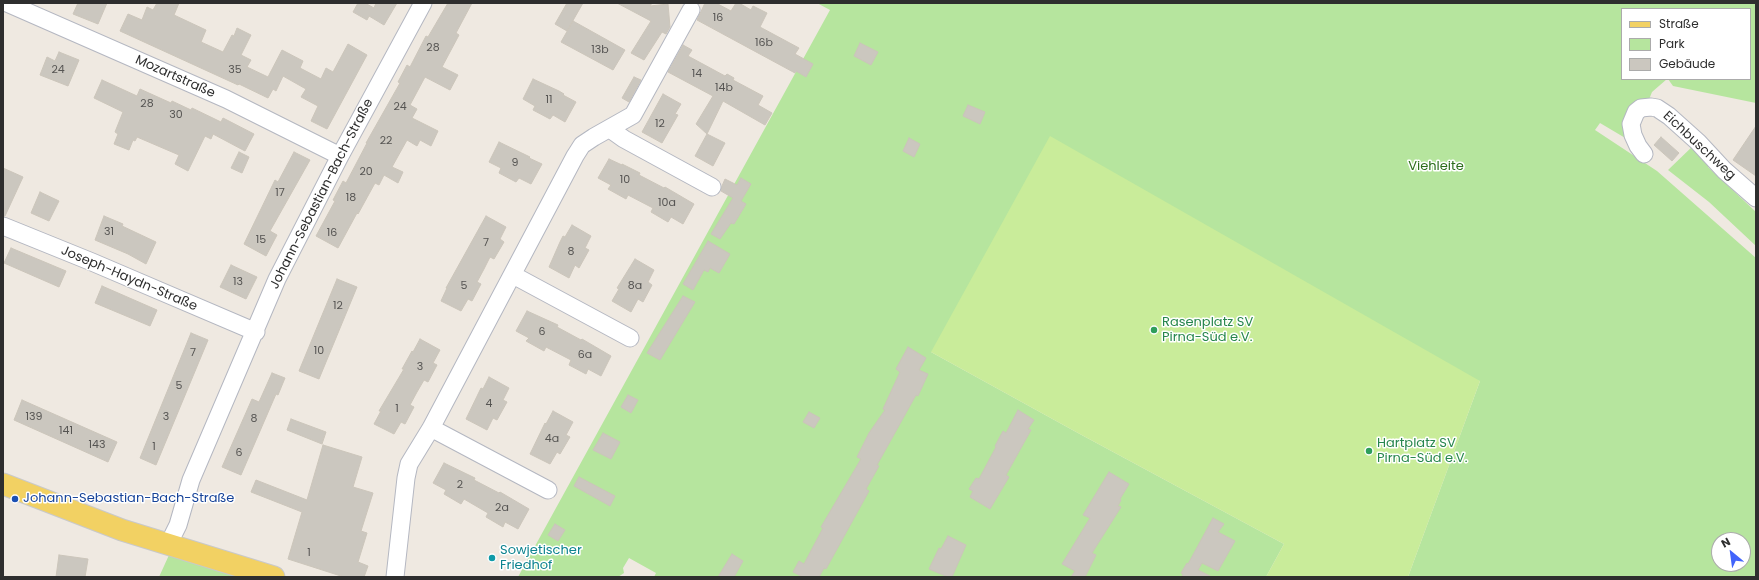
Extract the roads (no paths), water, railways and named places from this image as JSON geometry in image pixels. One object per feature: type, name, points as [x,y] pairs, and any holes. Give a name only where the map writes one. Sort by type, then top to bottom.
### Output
[{"type":"main road","points":[[3,484],[115,528],[274,577]]},
{"type":"street","name":"Mozartstraße","points":[[7,3],[228,100],[340,156]]},
{"type":"street","name":"Johann-Sebastian-Bach-Straße","points":[[168,545],[178,525],[191,480],[256,332],[277,279],[296,239],[423,3]]},
{"type":"street","points":[[395,577],[409,464],[431,428],[513,275],[574,156],[582,146],[594,137],[633,115],[691,10]]},
{"type":"street","name":"Eichbuschweg","points":[[1644,154],[1633,135],[1631,124],[1636,112],[1641,108],[1657,108],[1669,116],[1698,142],[1724,170],[1756,198]]},
{"type":"street","points":[[610,129],[624,140],[712,187]]},
{"type":"street","name":"Joseph-Haydn-Straße","points":[[3,226],[256,332]]},
{"type":"street","points":[[513,275],[630,338]]},
{"type":"street","points":[[431,428],[548,490]]},
{"type":"place","name":"Rasenplatz SV Pirna-Süd e.V.","points":[[1154,330]]},
{"type":"place","name":"Hartplatz SV Pirna-Süd e.V.","points":[[1369,451]]},
{"type":"place","name":"Johann-Sebastian-Bach-Straße","points":[[15,499]]},
{"type":"place","name":"Sowjetischer Friedhof","points":[[492,558]]},
{"type":"park label","name":"Viehleite","points":[[1436,167]]}]
